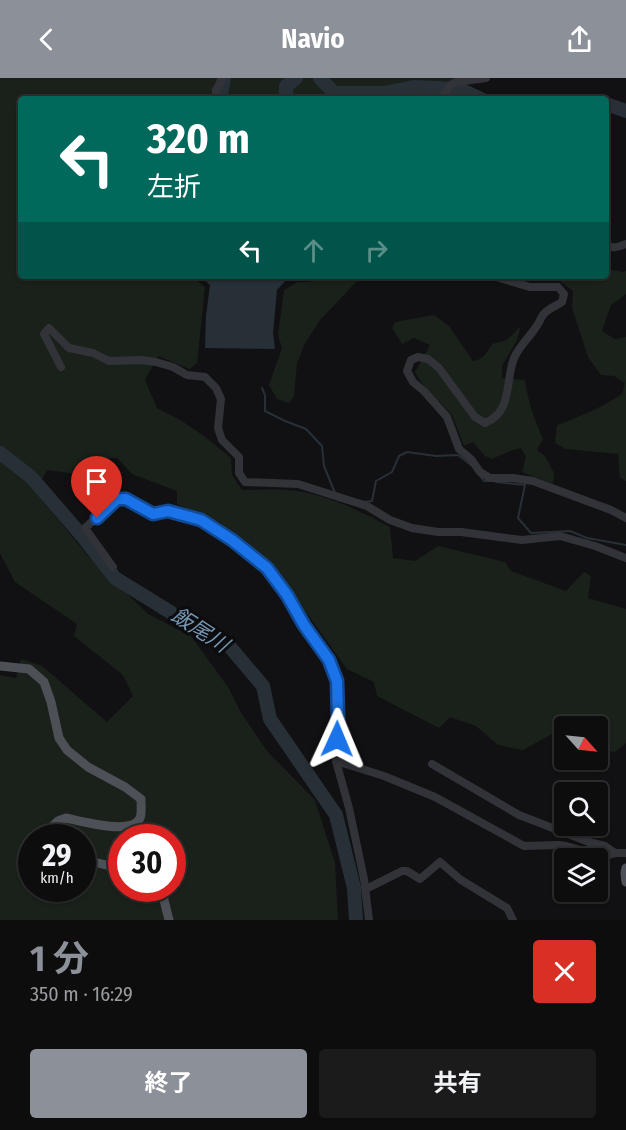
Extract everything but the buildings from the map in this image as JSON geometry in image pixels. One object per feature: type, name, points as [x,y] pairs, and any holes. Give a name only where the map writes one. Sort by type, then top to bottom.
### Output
[{"type":"main road","points":[[0,666],[29,669],[44,682],[59,738],[67,750],[88,767],[125,787],[141,799],[140,819],[134,825],[115,828],[96,824]]},
{"type":"main road","points":[[55,824],[58,820],[66,818],[95,824]]},
{"type":"main road","points":[[626,868],[626,882]]},
{"type":"main road","points":[[165,902],[170,920]]},
{"type":"street","points":[[446,92],[456,82],[486,78]]},
{"type":"street","points":[[216,96],[220,80]]},
{"type":"street","points":[[609,247],[619,247],[626,244]]},
{"type":"street","points":[[502,279],[530,288],[558,287],[564,294],[562,302],[543,314],[536,327],[519,347],[513,361],[506,400],[498,416],[485,423],[474,417],[439,368],[428,359],[418,357],[411,360],[407,371],[410,377],[447,417],[459,449],[471,459],[480,472],[490,478],[532,481],[604,507],[626,518]]},
{"type":"street","points":[[61,367],[44,334],[49,327],[69,348],[93,353],[110,361],[156,362],[187,375],[205,377],[216,388],[221,399],[218,428],[222,440],[239,457],[239,473],[245,483],[298,484],[367,506],[412,528],[522,540],[560,536],[596,546],[626,558]]},
{"type":"street","points":[[113,567],[85,528],[117,499],[126,499],[153,514],[168,511],[201,520],[232,540],[267,568],[287,595],[304,625],[329,660],[337,681],[336,761],[349,808],[366,889],[369,920]]},
{"type":"street","points":[[336,761],[384,776],[435,797],[524,846],[558,845],[606,856],[626,853]]},
{"type":"street","points":[[432,764],[519,814],[589,842],[605,846],[615,853]]},
{"type":"street","points":[[366,889],[402,871],[407,871],[420,879],[440,862],[461,880],[507,908],[513,920]]},
{"type":"shaded area","points":[[0,78],[474,78],[432,96],[343,96],[331,92],[329,96],[18,96],[18,279],[194,279],[205,287],[197,363],[190,369],[158,356],[145,380],[157,408],[182,421],[231,458],[232,475],[242,490],[303,492],[326,498],[358,511],[390,527],[393,558],[415,561],[438,546],[505,562],[511,571],[566,591],[584,572],[591,576],[588,598],[626,609],[626,743],[615,752],[608,751],[608,716],[554,716],[554,733],[523,750],[498,745],[476,726],[450,717],[439,728],[377,696],[374,682],[347,669],[274,568],[221,523],[177,504],[177,491],[132,474],[117,458],[94,459],[84,475],[47,470],[35,492],[90,558],[148,614],[191,636],[228,687],[240,711],[267,751],[315,800],[335,863],[338,920],[0,920],[0,675],[16,678],[21,659],[42,666],[107,722],[133,696],[123,675],[74,636],[77,624],[15,582],[0,553]]},
{"type":"shaded area","points":[[609,270],[626,271],[626,294],[611,305],[602,331],[615,339],[626,337],[626,481],[620,478],[618,454],[566,449],[555,443],[557,425],[614,399],[622,394],[625,383],[614,376],[601,375],[588,357],[572,308],[573,291],[560,281],[523,279],[609,279]]},
{"type":"shaded area","points":[[203,279],[287,279],[277,290],[273,333],[275,349],[205,348],[210,285]]},
{"type":"shaded area","points":[[312,279],[358,279],[320,320],[304,345],[297,364],[294,396],[289,403],[277,399],[269,385],[282,348],[278,335],[284,290],[298,282],[310,282]]},
{"type":"shaded area","points":[[434,315],[449,326],[473,361],[482,357],[492,344],[507,340],[521,326],[517,340],[502,366],[502,378],[525,380],[532,410],[543,439],[537,450],[545,456],[554,473],[553,484],[522,472],[526,457],[521,448],[492,459],[485,456],[473,442],[464,446],[452,415],[421,382],[415,372],[430,345],[414,338],[402,344],[392,328],[395,322]]},
{"type":"waterway","points":[[221,96],[224,78]]},
{"type":"waterway","points":[[286,96],[286,86],[296,78]]},
{"type":"waterway","points":[[320,78],[334,93],[384,93],[414,87],[455,89],[475,96]]},
{"type":"waterway","points":[[609,105],[626,111]]},
{"type":"waterway","points":[[262,388],[265,395],[265,411],[306,429],[322,446],[324,466],[335,493]]},
{"type":"waterway","points":[[363,502],[372,501],[376,481],[392,472],[399,456],[407,452],[436,456],[458,455],[471,465]]},
{"type":"waterway","name":"飯尾川","points":[[0,453],[31,477],[115,578],[230,647],[263,686],[270,719],[336,815],[354,888],[356,920]]},
{"type":"waterway","points":[[480,476],[484,481],[490,481]]},
{"type":"waterway","points":[[496,482],[525,485],[518,518],[531,533],[570,531],[587,538],[626,545]]},
{"type":"route","points":[[97,518],[117,499],[126,499],[153,514],[168,511],[201,520],[232,540],[267,568],[329,660],[337,681],[337,739]]}]
